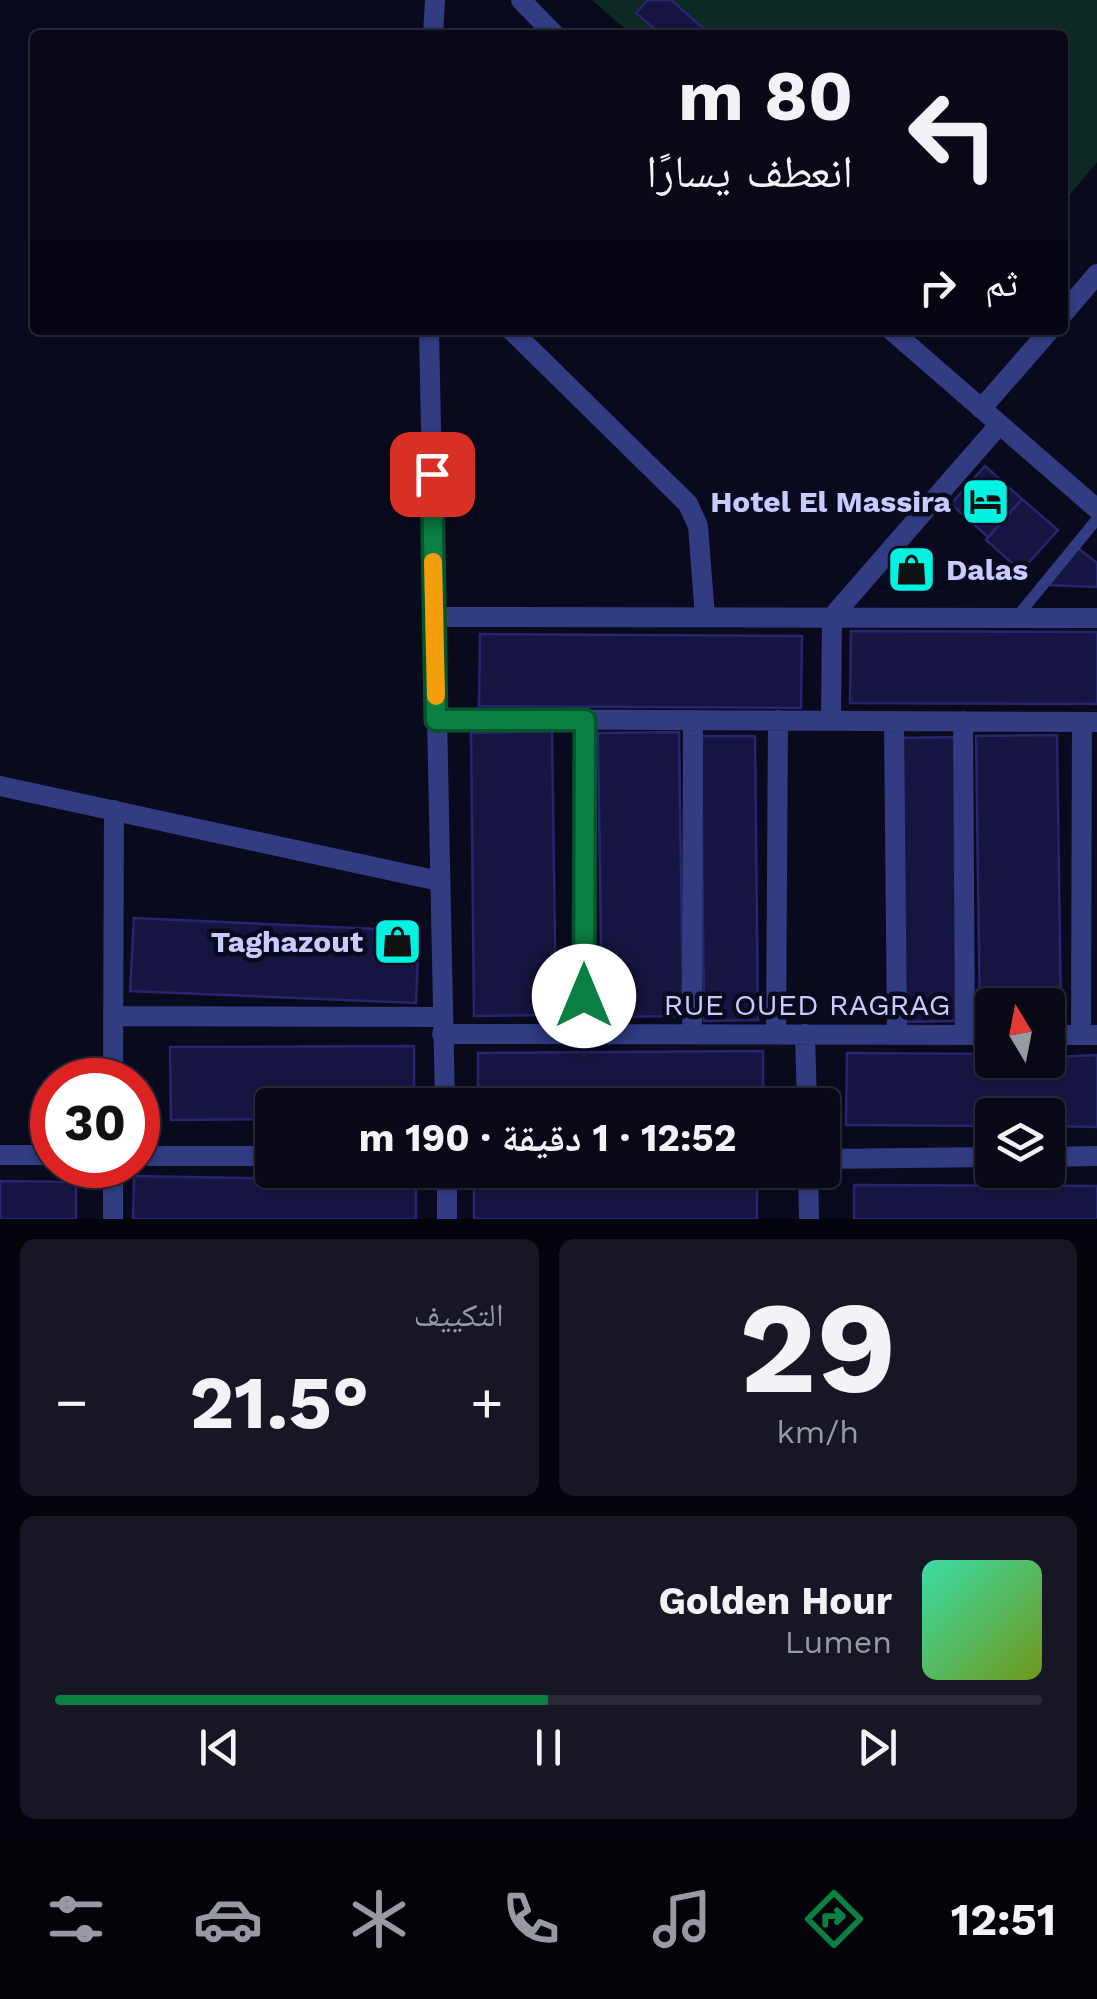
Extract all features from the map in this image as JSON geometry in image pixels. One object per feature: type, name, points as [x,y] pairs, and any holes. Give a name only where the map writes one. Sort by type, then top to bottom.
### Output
[{"type":"street","points":[[433,30],[434,0]]},
{"type":"street","points":[[521,0],[550,30]]},
{"type":"street","points":[[1068,308],[1097,274]]},
{"type":"street","points":[[429,335],[444,1088]]},
{"type":"street","points":[[516,335],[688,504],[698,526],[705,618]]},
{"type":"street","points":[[897,335],[1097,508]]},
{"type":"street","points":[[981,409],[1046,335]]},
{"type":"street","points":[[830,721],[832,617],[999,425]]},
{"type":"street","points":[[434,617],[1097,618]]},
{"type":"street","points":[[436,720],[1089,722],[1089,1035]]},
{"type":"street","points":[[584,1034],[585,720]]},
{"type":"street","points":[[692,1034],[693,720]]},
{"type":"street","points":[[776,1034],[778,720]]},
{"type":"street","points":[[894,721],[897,1035]]},
{"type":"street","points":[[963,721],[964,1035]]},
{"type":"street","points":[[0,786],[439,881]]},
{"type":"street","points":[[114,810],[114,1058]]},
{"type":"street","name":"RUE OUED RAGRAG","points":[[114,1016],[584,1034],[975,1035]]},
{"type":"street","points":[[806,1034],[807,1088]]},
{"type":"street","points":[[0,1155],[30,1155]]},
{"type":"street","points":[[160,1156],[255,1156]]},
{"type":"street","points":[[1065,1157],[1097,1156]]},
{"type":"street","points":[[840,1159],[975,1158]]},
{"type":"street","points":[[114,1188],[114,1219]]},
{"type":"street","points":[[447,1188],[447,1219]]},
{"type":"street","points":[[808,1188],[809,1219]]},
{"type":"lane","points":[[1016,618],[1097,519]]},
{"type":"green space","points":[[592,0],[1097,0],[1097,162],[1068,197],[1068,30],[626,30]]},
{"type":"building","points":[[648,0],[671,0],[705,30],[656,30],[636,13]]},
{"type":"building","points":[[985,466],[1022,499],[988,537],[951,504]]},
{"type":"building","points":[[1022,499],[1058,530],[1021,571],[986,540]]},
{"type":"building","points":[[1078,548],[1097,563],[1097,587],[1046,585]]},
{"type":"building","points":[[851,631],[1097,632],[1097,704],[850,703]]},
{"type":"building","points":[[480,634],[802,636],[801,708],[479,706]]},
{"type":"building","points":[[552,731],[556,1015],[474,1016],[471,733]]},
{"type":"building","points":[[679,732],[683,1016],[602,1017],[598,733]]},
{"type":"building","points":[[1057,735],[1061,988],[980,988],[976,736]]},
{"type":"building","points":[[701,736],[755,736],[758,1020],[704,1021]]},
{"type":"building","points":[[955,737],[959,1021],[905,1022],[901,738]]},
{"type":"building","points":[[134,918],[419,931],[416,1003],[130,991]]},
{"type":"building","points":[[414,1046],[414,1088],[255,1088],[255,1119],[171,1120],[170,1047]]},
{"type":"building","points":[[763,1051],[763,1088],[478,1088],[478,1053]]},
{"type":"building","points":[[847,1053],[975,1054],[975,1078],[1065,1078],[1065,1057],[1097,1055],[1097,1127],[1065,1126],[1065,1098],[975,1098],[975,1126],[846,1125]]},
{"type":"building","points":[[160,1176],[255,1178],[255,1188],[416,1188],[416,1219],[133,1219],[134,1188],[160,1188]]},
{"type":"building","points":[[0,1181],[30,1181],[30,1188],[76,1188],[76,1219],[0,1219]]},
{"type":"building","points":[[854,1185],[1097,1186],[1097,1219],[854,1219]]},
{"type":"building","points":[[474,1188],[757,1188],[757,1219],[474,1219]]},
{"type":"slow traffic","points":[[433,562],[436,696]]},
{"type":"place","name":"Hotel El Massira","points":[[986,502]]},
{"type":"place","name":"Dalas","points":[[911,570]]},
{"type":"place","name":"Taghazout","points":[[398,942]]},
{"type":"route","points":[[432,474],[436,720],[585,720],[584,996]]}]
